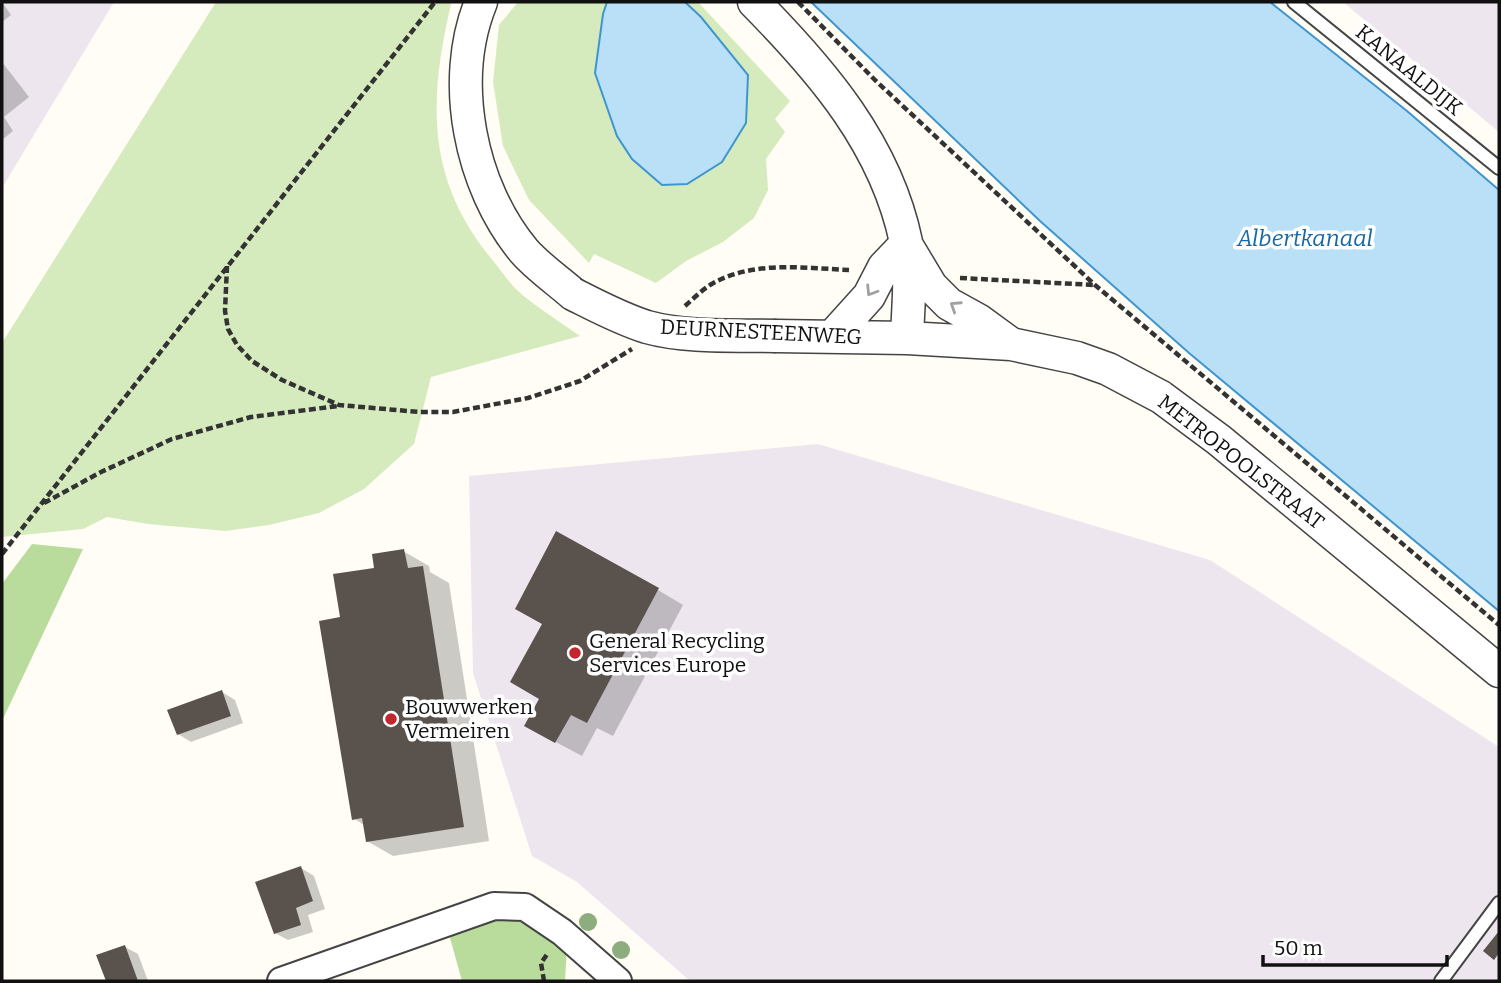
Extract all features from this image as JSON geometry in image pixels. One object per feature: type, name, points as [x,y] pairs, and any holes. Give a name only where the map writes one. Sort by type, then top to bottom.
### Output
[{"type":"street","name":"DEURNESTEENWEG","points":[[481,2],[467,57],[466,101],[474,150],[488,191],[507,228],[526,253],[573,293],[616,315],[649,327],[692,333],[907,338]]},
{"type":"street","points":[[754,2],[816,68],[849,110],[876,155],[893,195],[906,244],[907,338]]},
{"type":"street","points":[[832,337],[869,296],[884,267],[906,244]]},
{"type":"street","points":[[906,244],[932,286],[949,304],[978,320],[1011,344]]},
{"type":"street","name":"METROPOOLSTRAAT","points":[[907,338],[1011,344],[1077,358],[1108,369],[1161,397],[1219,440],[1499,671]]},
{"type":"street","points":[[281,981],[494,906],[525,907],[562,932],[618,981]]},
{"type":"lane","name":"KANAALDIJK","points":[[1294,2],[1499,168]]},
{"type":"lane","points":[[1441,981],[1499,904]]},
{"type":"path","points":[[2,554],[435,2]]},
{"type":"path","points":[[798,2],[876,81],[1095,285],[1499,625]]},
{"type":"path","points":[[227,266],[225,311],[228,329],[237,345],[252,361],[282,380],[340,405]]},
{"type":"path","points":[[956,277],[1095,285]]},
{"type":"path","points":[[40,505],[172,439],[251,417],[340,405],[419,412],[453,412]]},
{"type":"shaded area","points":[[2,2],[114,2],[2,188]]},
{"type":"shaded area","points":[[1343,2],[1499,2],[1499,132]]},
{"type":"shaded area","points":[[818,444],[1210,560],[1499,747],[1499,981],[690,981],[577,882],[532,856],[473,673],[469,476]]},
{"type":"green space","points":[[216,2],[449,2],[451,4],[438,75],[438,140],[445,172],[456,202],[472,233],[513,286],[580,336],[431,377],[414,444],[364,489],[319,513],[269,525],[226,531],[148,524],[107,517],[83,529],[2,537],[2,343]]},
{"type":"green space","points":[[518,2],[698,2],[790,101],[775,119],[785,132],[766,159],[768,190],[754,218],[723,242],[686,261],[656,283],[594,254],[589,263],[529,200],[503,146],[493,82],[499,25]]},
{"type":"green space","points":[[32,544],[83,549],[2,721],[2,584]]},
{"type":"green space","points":[[523,911],[567,946],[565,981],[462,981],[447,927]]},
{"type":"water","points":[[607,2],[685,2],[701,17],[748,75],[746,123],[722,162],[687,184],[662,185],[632,159],[617,136],[595,73]]},
{"type":"water","name":"Albertkanaal","points":[[811,2],[1270,2],[1407,111],[1499,190],[1499,611],[1189,353],[1040,221]]},
{"type":"building","name":"General Recycling Services Europe","points":[[556,531],[659,588],[587,723],[571,715],[555,743],[524,726],[539,699],[510,682],[542,624],[515,609]]},
{"type":"building","name":"Bouwwerken Vermeiren","points":[[404,549],[408,568],[423,566],[464,827],[366,842],[362,818],[352,820],[319,621],[340,617],[333,574],[374,568],[372,554]]},
{"type":"building","points":[[222,690],[231,716],[177,735],[167,710]]},
{"type":"building","points":[[301,866],[313,901],[296,908],[301,925],[274,934],[255,882]]},
{"type":"building","points":[[1499,931],[1499,953],[1494,960],[1483,951]]},
{"type":"building","points":[[125,945],[138,981],[106,981],[96,955]]},
{"type":"place","name":"General Recycling Services Europe","points":[[575,653]]},
{"type":"place","name":"Bouwwerken Vermeiren","points":[[391,719]]}]
